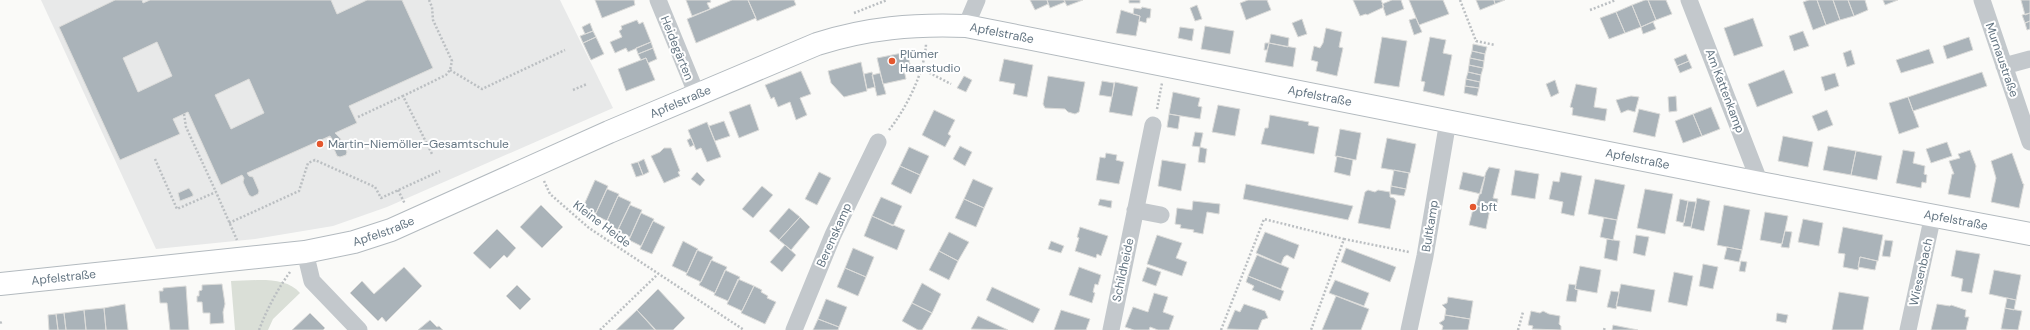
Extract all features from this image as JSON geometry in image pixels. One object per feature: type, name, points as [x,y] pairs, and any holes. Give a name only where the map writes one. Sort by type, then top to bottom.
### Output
[{"type":"street","name":"Heidegärten","points":[[658,0],[697,95]]},
{"type":"street","points":[[966,26],[976,0]]},
{"type":"street","name":"Am Kattenkamp","points":[[1689,0],[1760,183]]},
{"type":"street","name":"Murnaustraße","points":[[1982,0],[2030,142]]},
{"type":"street","name":"Apfelstraße","points":[[0,284],[305,252],[354,242],[391,230],[609,132],[817,44],[847,35],[926,24],[966,26],[1760,183],[2030,234]]},
{"type":"street","points":[[2004,66],[2030,58]]},
{"type":"street","name":"Bultkamp","points":[[1409,330],[1425,256],[1448,121]]},
{"type":"street","name":"Schildheide","points":[[1110,330],[1153,125]]},
{"type":"street","name":"Berenskamp","points":[[794,330],[833,235],[878,142]]},
{"type":"street","points":[[1135,210],[1161,215]]},
{"type":"street","name":"Wiesenbach","points":[[1908,330],[1933,215]]},
{"type":"street","points":[[305,252],[312,281],[359,330]]},
{"type":"path","points":[[358,117],[446,75],[450,70],[452,61],[433,20],[432,7],[429,0]]},
{"type":"path","points":[[1460,0],[1476,41],[1495,45]]},
{"type":"path","points":[[1590,10],[1616,0]]},
{"type":"path","points":[[878,142],[898,119],[922,69],[926,42],[934,42]]},
{"type":"path","points":[[450,70],[482,89],[565,50]]},
{"type":"path","points":[[922,69],[951,84]]},
{"type":"path","points":[[1153,125],[1163,78]]},
{"type":"path","points":[[572,90],[587,84]]},
{"type":"path","points":[[403,96],[432,154]]},
{"type":"path","points":[[184,114],[186,127],[245,258]]},
{"type":"path","points":[[155,160],[177,209],[216,192]]},
{"type":"path","points":[[230,223],[299,191],[308,163],[315,160],[375,187],[381,198],[440,171]]},
{"type":"path","name":"Kleine Heide","points":[[544,181],[550,194],[589,228],[744,330]]},
{"type":"path","points":[[1221,330],[1264,219],[1344,239],[1425,256]]},
{"type":"path","points":[[1311,330],[1344,239]]},
{"type":"path","points":[[259,330],[264,316],[281,285],[305,252]]},
{"type":"path","points":[[600,330],[658,274]]},
{"type":"path","points":[[1518,330],[1523,312]]},
{"type":"shaded area","name":"Martin-Niemöller-Gesamtschule","points":[[41,0],[560,0],[613,108],[387,207],[333,226],[255,239],[156,249]]},
{"type":"shaded area","points":[[231,281],[277,281],[294,287],[300,293],[273,319],[268,330],[235,330]]},
{"type":"building","points":[[115,0],[142,0],[143,3],[150,0],[331,0],[337,14],[367,0],[402,0],[433,68],[349,106],[357,123],[335,133],[340,138],[347,152],[346,155],[340,157],[337,156],[330,136],[247,173],[249,176],[253,177],[259,191],[258,194],[252,197],[249,195],[243,182],[244,178],[242,175],[221,185],[188,112],[173,119],[180,134],[120,160],[59,27]],"holes":[[[157,42],[172,76],[138,92],[123,58]],[[249,79],[264,113],[231,129],[215,95]]]},
{"type":"building","points":[[595,0],[634,0],[635,5],[602,18]]},
{"type":"building","points":[[686,0],[710,0],[711,2],[707,3],[710,9],[692,16]]},
{"type":"building","points":[[732,0],[748,0],[756,18],[696,43],[687,19]]},
{"type":"building","points":[[748,0],[794,0],[796,5],[757,21]]},
{"type":"building","points":[[1030,0],[1047,0],[1048,4],[1035,10]]},
{"type":"building","points":[[1047,0],[1064,0],[1065,2],[1050,8]]},
{"type":"building","points":[[1064,0],[1083,0],[1067,6]]},
{"type":"building","points":[[1129,0],[1140,0],[1140,3],[1129,3]]},
{"type":"building","points":[[1248,0],[1267,0],[1271,10],[1246,20],[1240,3]]},
{"type":"building","points":[[1353,0],[1381,0],[1384,7],[1367,15],[1360,16]]},
{"type":"building","points":[[1392,0],[1401,0],[1404,9],[1386,16],[1382,4]]},
{"type":"building","points":[[1409,0],[1443,0],[1449,14],[1419,25]]},
{"type":"building","points":[[1476,0],[1494,0],[1495,4],[1480,10]]},
{"type":"building","points":[[1494,0],[1505,0],[1495,4]]},
{"type":"building","points":[[1648,0],[1656,20],[1641,27],[1632,5]]},
{"type":"building","points":[[1648,0],[1666,0],[1672,14],[1656,20]]},
{"type":"building","points":[[1817,0],[1826,25],[1813,30],[1803,2]]},
{"type":"building","points":[[1817,0],[1833,0],[1840,20],[1826,25]]},
{"type":"building","points":[[1833,0],[1848,0],[1854,16],[1840,20]]},
{"type":"building","points":[[1848,0],[1865,0],[1868,10],[1854,16]]},
{"type":"building","points":[[1883,0],[1898,0],[1885,5]]},
{"type":"building","points":[[2021,0],[2030,0],[2030,13],[2025,15]]},
{"type":"building","points":[[1197,5],[1202,19],[1195,21],[1190,8]]},
{"type":"building","points":[[1632,5],[1641,27],[1625,33],[1616,12]]},
{"type":"building","points":[[1142,7],[1151,9],[1150,18],[1147,18],[1146,23],[1139,21],[1140,16],[1133,14],[1134,8],[1141,9]]},
{"type":"building","points":[[1121,10],[1140,16],[1136,36],[1116,33]]},
{"type":"building","points":[[1616,12],[1625,33],[1609,39],[1600,18]]},
{"type":"building","points":[[2030,13],[2030,21],[2025,23],[2022,15]]},
{"type":"building","points":[[1416,18],[1422,32],[1414,35],[1409,20]]},
{"type":"building","points":[[1753,18],[1763,46],[1734,56],[1724,28]]},
{"type":"building","points":[[1302,19],[1307,34],[1298,37],[1292,23]]},
{"type":"building","points":[[637,20],[639,24],[643,22],[651,42],[628,52],[626,48],[615,53],[610,42],[622,37],[619,31],[622,29],[621,26]]},
{"type":"building","points":[[2030,21],[2030,29],[2027,30],[2025,23]]},
{"type":"building","points":[[1653,22],[1656,29],[1643,34],[1641,27]]},
{"type":"building","points":[[590,23],[593,31],[585,34],[582,27]]},
{"type":"building","points":[[1205,26],[1234,31],[1230,54],[1201,49]]},
{"type":"building","points":[[1180,27],[1194,29],[1192,41],[1178,38]]},
{"type":"building","points":[[1326,28],[1342,32],[1339,47],[1343,48],[1337,76],[1316,71],[1318,62],[1311,60],[1314,46],[1320,48],[1323,43]]},
{"type":"building","points":[[593,31],[596,37],[583,43],[580,36]]},
{"type":"building","points":[[1803,31],[1809,46],[1794,51],[1789,36]]},
{"type":"building","points":[[1271,34],[1289,38],[1288,47],[1269,43]]},
{"type":"building","points":[[596,37],[604,54],[591,60],[583,43]]},
{"type":"building","points":[[1382,37],[1407,41],[1399,87],[1374,83]]},
{"type":"building","points":[[1430,37],[1446,40],[1443,53],[1452,55],[1444,96],[1423,91],[1425,82],[1421,81]]},
{"type":"building","points":[[1969,37],[1973,50],[1947,59],[1943,46]]},
{"type":"building","points":[[651,42],[653,48],[638,54],[636,48]]},
{"type":"building","points":[[1265,43],[1269,43],[1267,50],[1264,50]]},
{"type":"building","points":[[1269,43],[1296,48],[1293,67],[1265,62]]},
{"type":"building","points":[[1473,44],[1487,47],[1485,54],[1472,51]]},
{"type":"building","points":[[653,48],[657,59],[648,63],[646,58],[641,60],[638,54]]},
{"type":"building","points":[[1929,49],[1934,63],[1901,73],[1896,60]]},
{"type":"building","points":[[1851,50],[1855,64],[1847,67],[1843,53]]},
{"type":"building","points":[[1472,51],[1485,54],[1484,61],[1470,58]]},
{"type":"building","points":[[907,52],[911,68],[904,70],[906,79],[883,84],[877,58]]},
{"type":"building","points":[[1686,54],[1689,61],[1677,66],[1674,59]]},
{"type":"building","points":[[646,58],[655,80],[626,91],[618,69]]},
{"type":"building","points":[[1470,58],[1484,61],[1483,68],[1469,65]]},
{"type":"building","points":[[1004,59],[1033,65],[1027,97],[1013,94],[1015,84],[999,81]]},
{"type":"building","points":[[1689,61],[1692,68],[1680,73],[1677,66]]},
{"type":"building","points":[[861,62],[867,91],[844,97],[831,83],[828,71]]},
{"type":"building","points":[[1469,65],[1483,68],[1481,75],[1468,72]]},
{"type":"building","points":[[1784,70],[1793,93],[1757,107],[1748,84]]},
{"type":"building","points":[[801,71],[811,94],[800,98],[807,115],[796,120],[790,102],[778,107],[774,97],[771,99],[765,85]]},
{"type":"building","points":[[872,72],[875,87],[867,89],[864,74]]},
{"type":"building","points":[[1468,72],[1481,75],[1480,82],[1466,79]]},
{"type":"building","points":[[1982,72],[1987,86],[1913,111],[1908,97]]},
{"type":"building","points":[[880,73],[886,94],[877,96],[872,75]]},
{"type":"building","points":[[1835,73],[1839,86],[1825,91],[1821,77]]},
{"type":"building","points":[[964,76],[972,80],[966,92],[957,88]]},
{"type":"building","points":[[1048,76],[1085,82],[1079,112],[1075,114],[1068,112],[1065,109],[1045,108],[1043,104]]},
{"type":"building","points":[[1466,79],[1480,82],[1479,88],[1465,86]]},
{"type":"building","points":[[1555,80],[1559,93],[1551,97],[1546,84]]},
{"type":"building","points":[[1102,81],[1114,83],[1112,97],[1099,95]]},
{"type":"building","points":[[1115,82],[1138,87],[1132,116],[1109,112]]},
{"type":"building","points":[[1576,84],[1597,88],[1594,107],[1607,109],[1605,121],[1572,115],[1573,108],[1570,107]]},
{"type":"building","points":[[1465,86],[1479,88],[1477,96],[1464,93]]},
{"type":"building","points":[[1173,92],[1200,98],[1198,106],[1202,107],[1200,119],[1169,114]]},
{"type":"building","points":[[1631,96],[1639,97],[1635,112],[1628,110],[1621,113],[1616,100]]},
{"type":"building","points":[[1676,96],[1677,111],[1669,112],[1668,97]]},
{"type":"building","points":[[1908,97],[1919,127],[1899,134],[1889,103]]},
{"type":"building","points":[[750,104],[759,130],[739,138],[729,112]]},
{"type":"building","points":[[1218,105],[1240,109],[1235,136],[1212,132]]},
{"type":"building","points":[[1711,107],[1720,129],[1702,136],[1693,114]]},
{"type":"building","points":[[1639,109],[1660,114],[1655,137],[1633,132]]},
{"type":"building","points":[[934,110],[955,120],[948,134],[951,136],[945,147],[922,135]]},
{"type":"building","points":[[1827,110],[1833,125],[1818,131],[1812,116]]},
{"type":"building","points":[[1169,114],[1180,116],[1178,129],[1167,127]]},
{"type":"building","points":[[1693,114],[1702,136],[1683,143],[1675,121]]},
{"type":"building","points":[[1270,115],[1309,122],[1308,125],[1319,127],[1314,154],[1261,144],[1265,128],[1268,128]]},
{"type":"building","points":[[724,121],[730,136],[715,141],[709,126]]},
{"type":"building","points":[[707,122],[721,157],[707,162],[701,148],[696,150],[688,130]]},
{"type":"building","points":[[1340,129],[1361,133],[1356,160],[1335,156]]},
{"type":"building","points":[[1195,132],[1203,133],[1200,147],[1192,146]]},
{"type":"building","points":[[1783,136],[1813,142],[1808,167],[1778,161]]},
{"type":"building","points":[[691,138],[694,145],[690,147],[687,140]]},
{"type":"building","points":[[1387,138],[1416,144],[1410,173],[1381,168]]},
{"type":"building","points":[[1947,142],[1952,156],[1931,163],[1926,149]]},
{"type":"building","points":[[960,146],[972,152],[965,166],[953,159]]},
{"type":"building","points":[[1828,146],[1856,151],[1851,175],[1823,170]]},
{"type":"building","points":[[909,147],[929,156],[920,175],[900,166]]},
{"type":"building","points":[[1200,147],[1207,149],[1205,163],[1198,162]]},
{"type":"building","points":[[664,148],[671,148],[680,171],[678,172],[680,176],[664,183],[651,156],[660,152]]},
{"type":"building","points":[[1903,150],[1915,152],[1913,163],[1925,166],[1924,174],[1927,175],[1926,183],[1922,182],[1921,188],[1896,183]]},
{"type":"building","points":[[1970,150],[1976,166],[1970,198],[1948,194],[1952,174],[1954,174],[1949,161],[1960,158],[1958,154]]},
{"type":"building","points":[[1856,151],[1882,156],[1877,180],[1851,175]]},
{"type":"building","points":[[1106,153],[1117,155],[1116,160],[1124,162],[1119,184],[1096,180],[1100,157],[1105,158]]},
{"type":"building","points":[[2012,153],[2024,184],[2019,208],[1991,202],[1996,178],[1991,161]]},
{"type":"building","points":[[1337,156],[1353,160],[1350,176],[1334,172]]},
{"type":"building","points":[[644,159],[649,172],[643,175],[638,162]]},
{"type":"building","points":[[1162,160],[1186,164],[1181,191],[1158,186]]},
{"type":"building","points":[[638,162],[643,175],[636,177],[631,164]]},
{"type":"building","points":[[900,166],[920,175],[911,194],[891,184]]},
{"type":"building","points":[[1489,167],[1500,169],[1493,198],[1498,199],[1496,210],[1476,206],[1486,172]]},
{"type":"building","points":[[1394,170],[1409,173],[1406,189],[1391,186]]},
{"type":"building","points":[[1515,170],[1539,174],[1535,199],[1511,195]]},
{"type":"building","points":[[697,172],[705,180],[700,186],[691,179]]},
{"type":"building","points":[[819,172],[831,178],[817,205],[805,199]]},
{"type":"building","points":[[1463,172],[1485,177],[1481,194],[1459,189]]},
{"type":"building","points":[[1561,172],[1582,176],[1574,216],[1561,213],[1563,202],[1549,199],[1553,181],[1559,182]]},
{"type":"building","points":[[973,179],[993,188],[984,208],[964,199]]},
{"type":"building","points":[[1595,179],[1625,185],[1617,220],[1588,214]]},
{"type":"building","points":[[595,180],[608,186],[596,213],[583,207]]},
{"type":"building","points":[[1246,184],[1353,206],[1348,220],[1243,199]]},
{"type":"building","points":[[762,186],[773,195],[753,218],[742,209]]},
{"type":"building","points":[[1391,186],[1406,189],[1404,196],[1390,194]]},
{"type":"building","points":[[189,188],[193,196],[180,201],[178,193]]},
{"type":"building","points":[[607,189],[619,194],[607,221],[595,215]]},
{"type":"building","points":[[1645,189],[1673,194],[1665,234],[1637,228]]},
{"type":"building","points":[[1368,190],[1375,192],[1378,190],[1390,192],[1390,197],[1394,198],[1396,201],[1390,229],[1358,223],[1365,192]]},
{"type":"building","points":[[618,196],[631,202],[618,230],[606,223]]},
{"type":"building","points":[[881,197],[902,206],[893,226],[872,216]]},
{"type":"building","points":[[1697,198],[1710,201],[1704,231],[1691,228]]},
{"type":"building","points":[[964,199],[984,208],[976,227],[955,218]]},
{"type":"building","points":[[1100,199],[1112,201],[1111,208],[1098,205]]},
{"type":"building","points":[[1680,199],[1688,201],[1684,223],[1676,221]]},
{"type":"building","points":[[1193,201],[1220,204],[1219,214],[1207,212],[1203,234],[1193,232],[1194,230],[1180,228],[1181,225],[1175,224],[1177,208],[1192,210]]},
{"type":"building","points":[[1688,201],[1696,202],[1691,227],[1683,226]]},
{"type":"building","points":[[541,205],[563,227],[542,248],[520,227]]},
{"type":"building","points":[[630,205],[642,210],[630,237],[617,231]]},
{"type":"building","points":[[1474,205],[1490,209],[1486,229],[1469,225]]},
{"type":"building","points":[[1724,205],[1750,210],[1742,250],[1717,245]]},
{"type":"building","points":[[789,208],[800,217],[779,240],[769,231]]},
{"type":"building","points":[[1765,212],[1788,216],[1782,244],[1760,240]]},
{"type":"building","points":[[641,213],[654,219],[641,246],[629,240]]},
{"type":"building","points":[[872,216],[905,230],[897,250],[864,236]]},
{"type":"building","points":[[800,217],[810,227],[791,250],[779,240]]},
{"type":"building","points":[[1604,218],[1617,220],[1613,240],[1600,237]]},
{"type":"building","points":[[1803,219],[1823,223],[1819,246],[1798,242]]},
{"type":"building","points":[[653,221],[665,227],[652,254],[640,249]]},
{"type":"building","points":[[1080,227],[1108,236],[1101,256],[1097,254],[1096,258],[1075,251],[1079,238],[1077,237]]},
{"type":"building","points":[[1843,227],[1883,235],[1878,261],[1860,257],[1858,270],[1843,267],[1845,254],[1838,253]]},
{"type":"building","points":[[497,229],[516,248],[507,258],[504,255],[490,269],[473,253]]},
{"type":"building","points":[[1785,231],[1792,232],[1789,248],[1781,247]]},
{"type":"building","points":[[949,232],[969,242],[958,261],[939,251]]},
{"type":"building","points":[[1265,232],[1299,245],[1294,259],[1287,255],[1284,257],[1281,264],[1256,253]]},
{"type":"building","points":[[1157,235],[1182,243],[1176,258],[1187,262],[1182,276],[1147,264]]},
{"type":"building","points":[[1636,235],[1649,237],[1645,256],[1633,253]]},
{"type":"building","points":[[1607,239],[1620,241],[1617,261],[1604,258]]},
{"type":"building","points":[[1885,240],[1893,241],[1890,257],[1882,256]]},
{"type":"building","points":[[683,241],[698,249],[687,273],[672,266]]},
{"type":"building","points":[[1051,241],[1064,246],[1061,253],[1048,249]]},
{"type":"building","points":[[785,245],[796,255],[782,272],[770,262]]},
{"type":"building","points":[[1727,247],[1742,250],[1739,262],[1724,259]]},
{"type":"building","points":[[853,248],[874,257],[866,277],[845,268]]},
{"type":"building","points":[[1346,248],[1396,267],[1390,282],[1341,262]]},
{"type":"building","points":[[697,250],[713,257],[701,282],[686,275]]},
{"type":"building","points":[[1956,250],[1980,254],[1972,293],[1961,291],[1963,279],[1951,276]]},
{"type":"building","points":[[939,251],[958,261],[949,280],[929,270]]},
{"type":"building","points":[[1257,255],[1289,268],[1281,289],[1248,276]]},
{"type":"building","points":[[1860,257],[1877,261],[1875,270],[1858,267]]},
{"type":"building","points":[[711,260],[727,267],[715,293],[699,285]]},
{"type":"building","points":[[1741,261],[1747,262],[1745,272],[1739,271]]},
{"type":"building","points":[[1703,264],[1718,267],[1713,289],[1699,286]]},
{"type":"building","points":[[1580,266],[1601,270],[1597,293],[1575,289]]},
{"type":"building","points":[[404,267],[422,286],[386,322],[382,317],[378,321],[350,293],[362,281],[374,294]]},
{"type":"building","points":[[1079,267],[1101,275],[1098,285],[1095,284],[1093,292],[1095,293],[1092,303],[1069,295]]},
{"type":"building","points":[[1147,267],[1161,272],[1156,286],[1142,281]]},
{"type":"building","points":[[845,268],[866,277],[858,296],[837,287]]},
{"type":"building","points":[[725,270],[740,277],[728,301],[714,295]]},
{"type":"building","points":[[1994,270],[2021,275],[2016,300],[1989,294]]},
{"type":"building","points":[[1674,272],[1693,276],[1687,306],[1668,302]]},
{"type":"building","points":[[1248,276],[1284,291],[1280,301],[1252,290],[1254,286],[1246,282]]},
{"type":"building","points":[[738,279],[754,286],[742,311],[727,304]]},
{"type":"building","points":[[1335,280],[1369,293],[1364,306],[1329,293]]},
{"type":"building","points":[[922,283],[941,294],[932,313],[912,303]]},
{"type":"building","points":[[222,284],[225,304],[223,312],[224,323],[210,324],[210,313],[203,313],[202,302],[197,302],[197,296],[199,296],[199,291],[202,290],[202,285]]},
{"type":"building","points":[[1569,284],[1576,285],[1575,289],[1578,290],[1576,302],[1566,301]]},
{"type":"building","points":[[1621,284],[1655,290],[1651,312],[1616,306]]},
{"type":"building","points":[[517,285],[531,299],[520,310],[506,296]]},
{"type":"building","points":[[186,286],[189,330],[170,330],[167,303],[160,303],[159,291],[163,291],[163,288]]},
{"type":"building","points":[[754,286],[762,290],[761,292],[768,296],[767,298],[776,302],[765,324],[741,313]]},
{"type":"building","points":[[992,287],[1040,309],[1033,323],[986,300]]},
{"type":"building","points":[[658,289],[685,318],[673,330],[656,330],[637,310]]},
{"type":"building","points":[[1611,291],[1619,292],[1616,309],[1607,307]]},
{"type":"building","points":[[1839,292],[1869,297],[1863,330],[1832,330]]},
{"type":"building","points":[[1154,293],[1168,297],[1163,312],[1174,316],[1169,330],[1158,330],[1150,327],[1149,330],[1134,330],[1125,327],[1133,307],[1148,312]]},
{"type":"building","points":[[1336,296],[1369,309],[1361,330],[1322,330]]},
{"type":"building","points":[[1448,297],[1473,301],[1470,319],[1445,315],[1446,309],[1442,305],[1447,303]]},
{"type":"building","points":[[2007,298],[2016,300],[2014,310],[2005,308]]},
{"type":"building","points":[[826,299],[847,307],[839,327],[818,319]]},
{"type":"building","points":[[912,303],[932,313],[922,330],[918,330],[902,321]]},
{"type":"building","points":[[125,304],[128,330],[106,330],[104,308]]},
{"type":"building","points":[[1244,304],[1265,311],[1268,318],[1262,320],[1258,330],[1227,329],[1235,310],[1240,312]]},
{"type":"building","points":[[1937,304],[1951,305],[1966,310],[1965,317],[1969,317],[1966,330],[1931,330]]},
{"type":"building","points":[[104,308],[106,330],[86,330],[84,310]]},
{"type":"building","points":[[2005,308],[2022,311],[2018,330],[2001,329]]},
{"type":"building","points":[[84,310],[86,330],[66,330],[64,313]]},
{"type":"building","points":[[637,310],[655,330],[616,330]]},
{"type":"building","points":[[1061,310],[1090,319],[1086,330],[1054,330]]},
{"type":"building","points":[[1531,311],[1540,313],[1543,311],[1560,316],[1559,324],[1561,326],[1561,330],[1532,329],[1533,326],[1528,325]]},
{"type":"building","points":[[64,313],[66,330],[58,330],[56,314]]},
{"type":"building","points":[[310,313],[325,328],[323,330],[292,330]]},
{"type":"building","points":[[1777,313],[1788,315],[1786,323],[1776,321]]},
{"type":"building","points":[[56,314],[58,330],[49,330],[48,315]]},
{"type":"building","points":[[1445,315],[1470,319],[1468,330],[1442,330],[1443,326],[1439,323],[1444,320]]},
{"type":"building","points":[[978,316],[1008,330],[971,329]]},
{"type":"building","points":[[818,319],[839,327],[838,330],[813,330]]},
{"type":"building","points":[[430,320],[437,327],[439,326],[443,330],[418,330]]},
{"type":"building","points":[[1613,325],[1638,330],[1612,330]]},
{"type":"place","name":"Plümer Haarstudio","points":[[892,61]]},
{"type":"place","name":"Martin-Niemöller-Gesamtschule","points":[[320,144]]},
{"type":"place","name":"bft","points":[[1473,207]]}]
